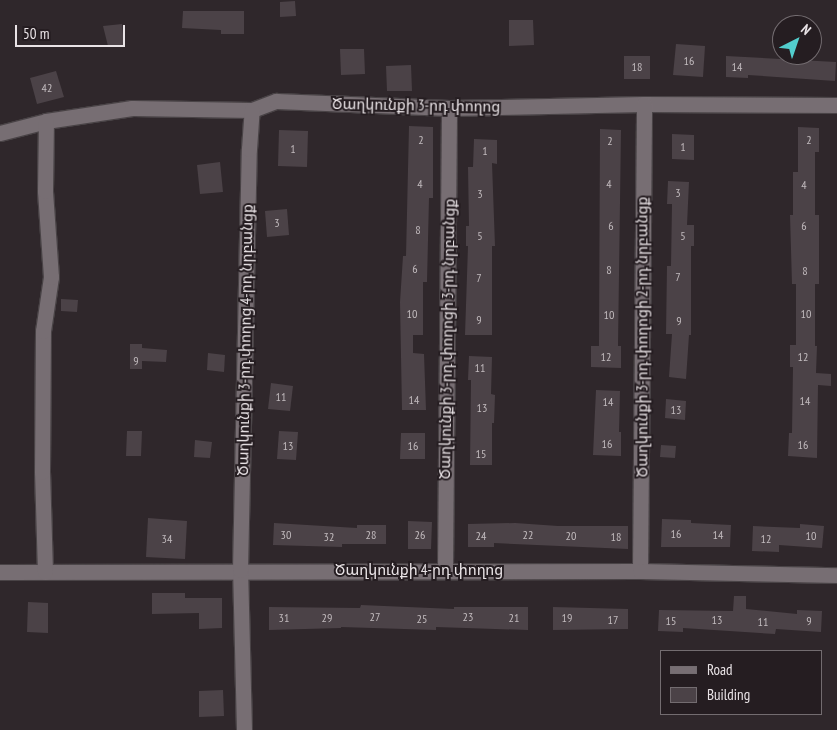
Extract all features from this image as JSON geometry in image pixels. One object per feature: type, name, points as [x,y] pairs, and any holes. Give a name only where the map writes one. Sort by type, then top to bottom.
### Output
[{"type":"street","name":"Ծաղկունքի 3-րդ փողոց","points":[[0,133],[46,122],[132,108],[252,110],[276,101],[449,108],[644,104],[837,105]]},
{"type":"street","name":"Ծաղկունքի 3-րդ փողոցի 2-րդ նրբանցք","points":[[640,571],[644,104]]},
{"type":"street","name":"Ծաղկունքի 3-րդ փողոցի 3-րդ նրբանցք","points":[[445,570],[449,108]]},
{"type":"street","name":"Ծաղկունքի 3-րդ փողոց 4-րդ նրբանցք","points":[[244,730],[240,570],[249,159],[252,110]]},
{"type":"street","points":[[45,572],[42,472],[43,331],[51,277],[45,191],[46,122]]},
{"type":"street","name":"Ծաղկունքի 4-րդ փողոց","points":[[0,572],[445,570],[837,575]]},
{"type":"building","points":[[295,1],[296,16],[280,17],[280,2]]},
{"type":"building","points":[[183,11],[244,11],[244,34],[221,34],[221,30],[182,28]]},
{"type":"building","points":[[509,20],[533,20],[534,45],[509,46]]},
{"type":"building","points":[[122,24],[124,45],[108,46],[103,26]]},
{"type":"building","points":[[676,44],[705,46],[703,77],[673,75]]},
{"type":"building","points":[[340,49],[364,49],[365,74],[341,75]]},
{"type":"building","points":[[624,56],[650,56],[650,79],[624,79]]},
{"type":"building","points":[[726,56],[772,59],[772,65],[822,65],[822,61],[836,62],[835,81],[748,75],[748,78],[726,77]]},
{"type":"building","points":[[411,65],[412,91],[387,91],[386,66]]},
{"type":"building","points":[[56,71],[64,97],[37,104],[30,78]]},
{"type":"building","points":[[409,126],[433,127],[433,198],[429,198],[427,282],[423,282],[423,335],[413,335],[413,353],[424,354],[426,410],[402,410],[400,302],[403,256],[406,256]]},
{"type":"building","points":[[798,127],[819,128],[819,152],[815,152],[815,215],[819,215],[819,284],[815,284],[816,373],[831,374],[831,386],[818,385],[817,458],[788,456],[789,433],[792,433],[793,367],[790,367],[790,345],[796,345],[796,284],[792,284],[790,215],[793,215],[793,172],[798,172]]},
{"type":"building","points":[[600,129],[621,130],[618,346],[621,346],[621,368],[591,367],[591,346],[599,346]]},
{"type":"building","points":[[279,130],[308,131],[307,167],[278,166]]},
{"type":"building","points":[[672,134],[694,135],[694,160],[672,159]]},
{"type":"building","points":[[474,139],[497,140],[497,164],[492,163],[495,246],[492,246],[492,335],[465,335],[468,246],[466,246],[466,226],[469,226],[468,167],[473,167]]},
{"type":"building","points":[[220,162],[223,192],[200,194],[197,165]]},
{"type":"building","points":[[668,181],[689,182],[687,225],[694,225],[694,246],[691,246],[691,335],[689,335],[686,379],[669,377],[672,334],[666,334],[667,266],[671,266],[672,204],[667,204]]},
{"type":"building","points":[[287,209],[289,235],[267,237],[265,211]]},
{"type":"building","points":[[61,299],[78,300],[77,312],[61,311]]},
{"type":"building","points":[[130,344],[142,344],[142,348],[167,350],[166,362],[142,361],[142,369],[130,369]]},
{"type":"building","points":[[208,353],[225,355],[224,372],[207,370]]},
{"type":"building","points":[[469,356],[492,357],[491,394],[495,395],[494,423],[492,423],[492,465],[470,465],[471,380],[468,380]]},
{"type":"building","points":[[271,383],[293,386],[290,411],[268,409]]},
{"type":"building","points":[[596,390],[620,391],[619,432],[621,432],[621,456],[593,455]]},
{"type":"building","points":[[666,399],[686,401],[685,420],[665,418]]},
{"type":"building","points":[[127,431],[142,431],[141,456],[126,456]]},
{"type":"building","points":[[279,431],[298,432],[296,460],[277,459]]},
{"type":"building","points":[[401,433],[425,433],[425,459],[400,459]]},
{"type":"building","points":[[195,440],[212,442],[210,458],[194,457]]},
{"type":"building","points":[[661,445],[676,446],[675,458],[660,457]]},
{"type":"building","points":[[148,518],[187,521],[185,559],[146,557]]},
{"type":"building","points":[[662,519],[691,520],[691,523],[731,525],[730,547],[661,547]]},
{"type":"building","points":[[408,521],[432,522],[431,549],[408,549]]},
{"type":"building","points":[[274,523],[357,528],[357,525],[386,525],[386,544],[342,544],[342,547],[273,545]]},
{"type":"building","points":[[515,523],[558,526],[628,526],[628,549],[494,543],[494,547],[468,547],[468,524]]},
{"type":"building","points":[[800,524],[824,526],[822,548],[779,545],[779,552],[752,551],[753,526],[800,528]]},
{"type":"building","points":[[152,593],[185,593],[185,598],[222,598],[222,628],[199,629],[199,613],[152,614]]},
{"type":"building","points":[[734,596],[746,596],[746,609],[797,614],[797,610],[822,611],[821,632],[776,629],[775,634],[683,628],[683,632],[658,631],[659,610],[733,611]]},
{"type":"building","points":[[28,602],[48,603],[48,633],[27,632]]},
{"type":"building","points":[[361,605],[454,609],[454,607],[528,607],[528,630],[436,627],[436,630],[341,627],[269,630],[269,607],[360,608]]},
{"type":"building","points":[[553,607],[628,609],[628,629],[553,630]]},
{"type":"building","points":[[223,690],[224,716],[199,717],[199,691]]}]
